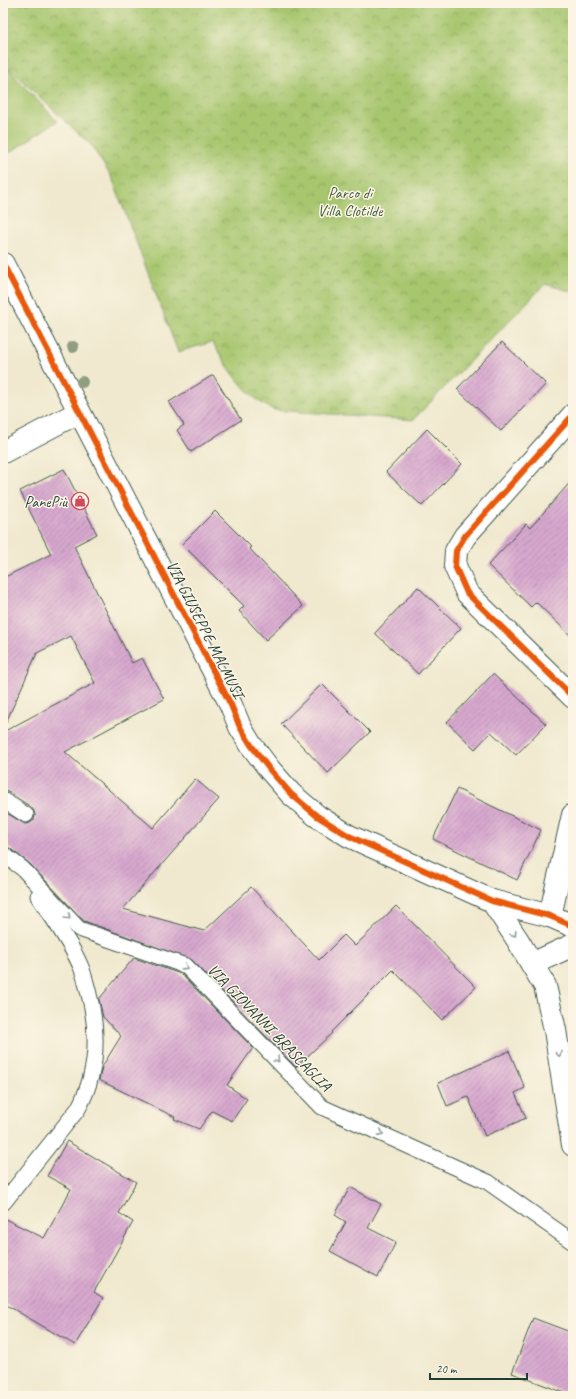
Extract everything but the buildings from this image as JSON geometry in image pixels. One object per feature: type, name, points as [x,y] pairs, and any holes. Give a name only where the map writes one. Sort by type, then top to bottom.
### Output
[{"type":"street","name":"VIA GIUSEPPE MALMUSI","points":[[3,264],[231,705],[240,727],[251,745],[270,770],[291,794],[317,816],[349,836],[492,901],[550,916],[573,926]]},
{"type":"street","points":[[3,452],[79,412]]},
{"type":"street","points":[[573,415],[465,536],[456,551],[455,566],[467,593],[573,697]]},
{"type":"street","points":[[550,916],[573,815]]},
{"type":"street","points":[[492,901],[532,964],[544,986],[555,1030],[573,1145]]},
{"type":"street","points":[[532,964],[573,945]]},
{"type":"lane","points":[[3,800],[26,814]]},
{"type":"lane","name":"VIA GIOVANNI BRASCAGLIA","points":[[3,854],[23,869],[79,929],[186,966],[322,1107],[488,1182],[573,1242]]},
{"type":"lane","name":"VIA GIOVANNI BRASCAGLIA","points":[[4,1202],[78,1109],[85,1096],[94,1067],[96,1041],[92,1006],[81,967],[64,934],[33,890],[31,879]]},
{"type":"green space","name":"Parco di Villa Clotilde","points":[[3,3],[573,3],[573,292],[545,284],[413,420],[274,410],[254,398],[246,390],[231,372],[212,342],[178,352],[112,178],[91,145],[3,63]]},
{"type":"green space","points":[[3,64],[57,121],[3,157]]},
{"type":"cycle path","points":[[3,264],[231,705],[240,727],[251,745],[270,770],[291,794],[317,816],[349,836],[492,901],[550,916],[573,926]]},
{"type":"cycle path","points":[[573,415],[465,536],[456,551],[455,566],[467,593],[573,697]]},
{"type":"place","name":"PanePiù","points":[[80,501]]}]
